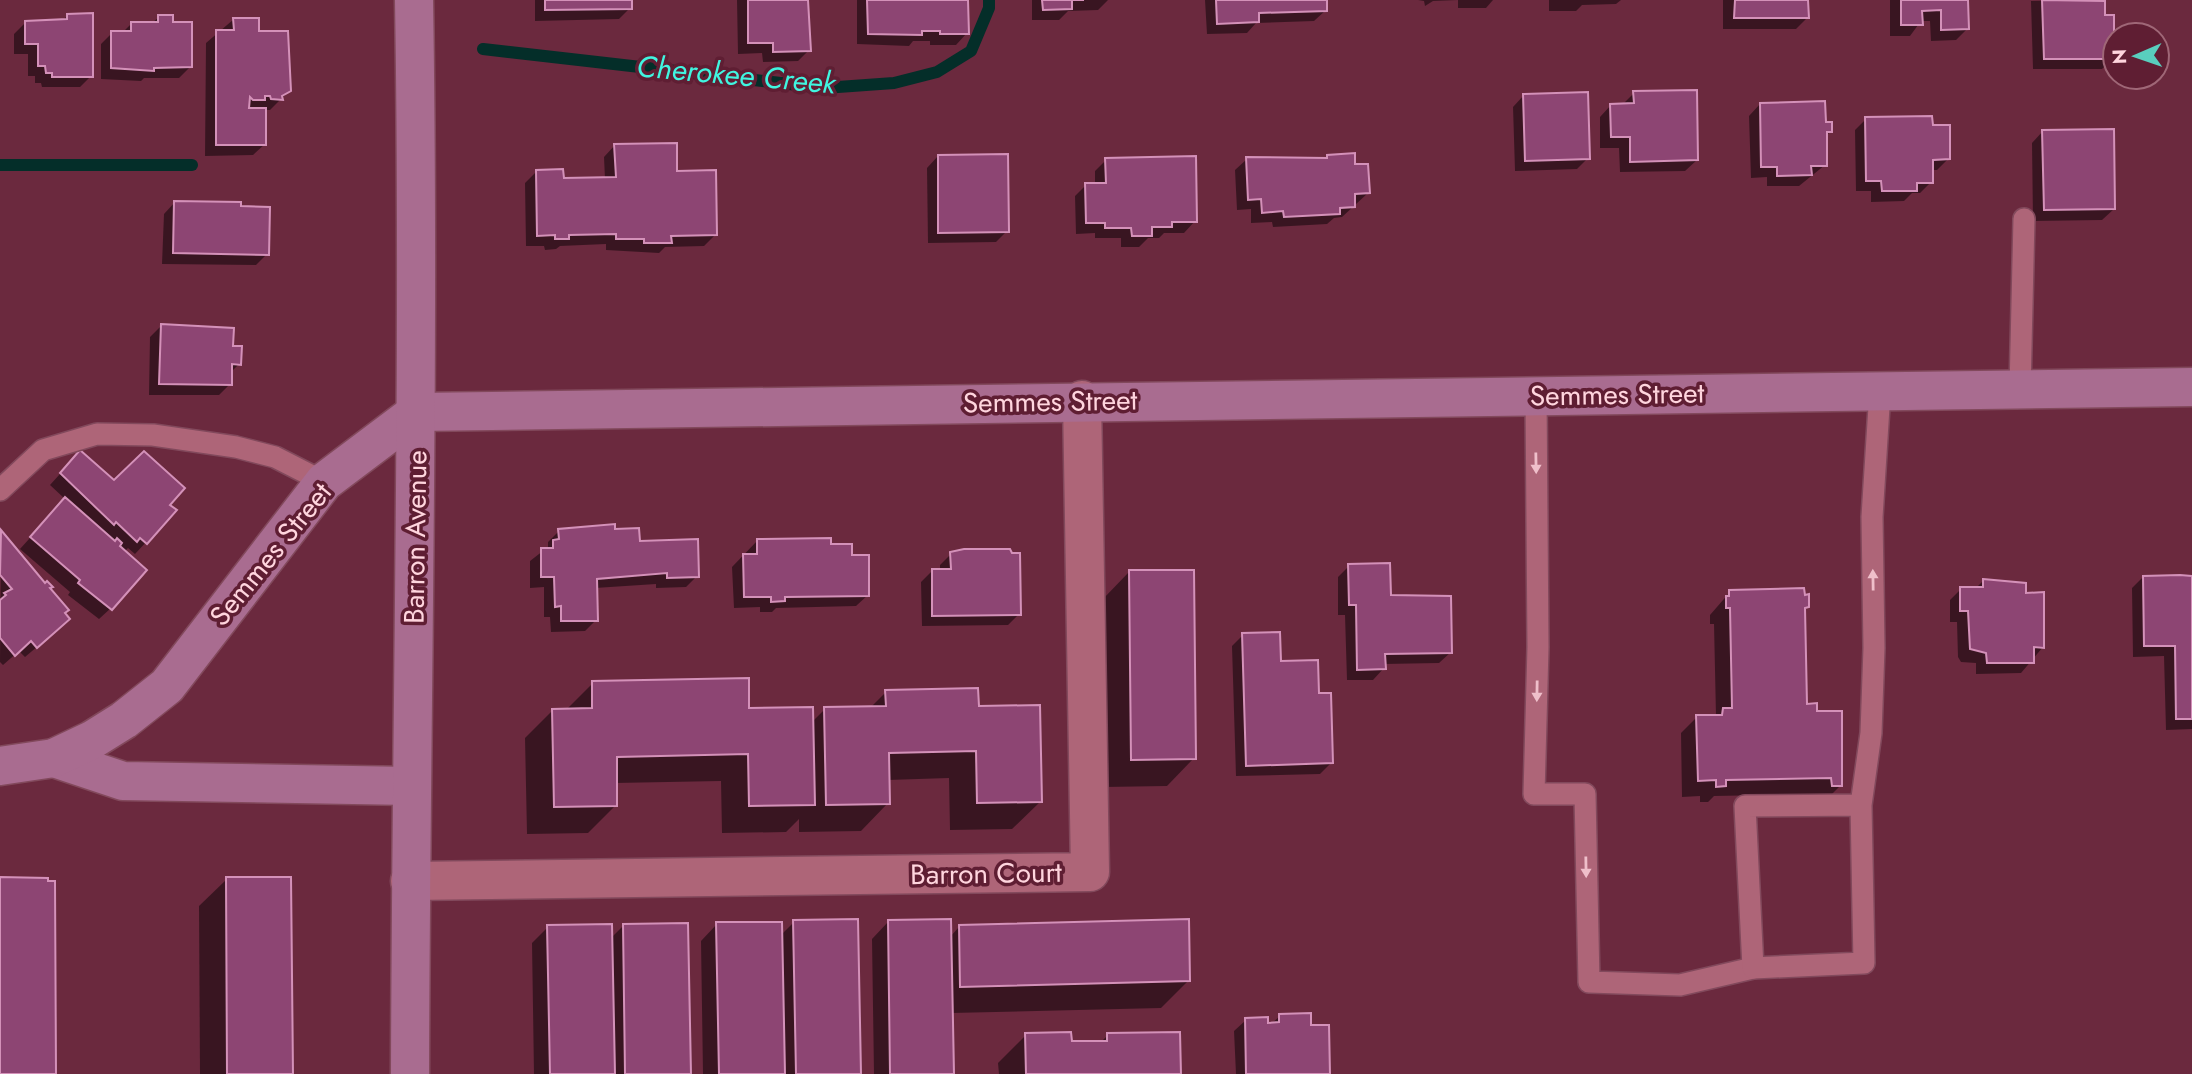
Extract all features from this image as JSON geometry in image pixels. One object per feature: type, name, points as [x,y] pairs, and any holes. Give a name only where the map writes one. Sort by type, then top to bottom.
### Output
[{"type":"main road","name":"Barron Avenue","points":[[410,1074],[410,786],[418,412],[414,0]]},
{"type":"main road","name":"Semmes Street","points":[[0,766],[54,758],[124,720],[167,686],[324,482],[418,412],[1082,400],[2192,387]]},
{"type":"main road","name":"Semmes Street","points":[[54,758],[123,781],[410,786]]},
{"type":"street","name":"Barron Court","points":[[411,881],[1090,872],[1082,400]]},
{"type":"lane","points":[[2020,389],[2024,219]]},
{"type":"lane","points":[[1536,395],[1538,647],[1534,794],[1585,794],[1588,982],[1680,985],[1753,968],[1864,963],[1861,805],[1871,733],[1874,648],[1872,517],[1881,391]]},
{"type":"lane","points":[[0,490],[43,450],[97,434],[153,435],[236,447],[275,457],[324,482]]},
{"type":"lane","points":[[1753,968],[1745,806],[1861,805]]},
{"type":"building","points":[[545,0],[632,0],[632,9],[545,10]]},
{"type":"building","points":[[748,0],[808,0],[811,51],[773,52],[773,43],[748,43]]},
{"type":"building","points":[[867,0],[968,0],[969,34],[922,31],[922,35],[868,34]]},
{"type":"building","points":[[1042,0],[1072,0],[1072,9],[1043,10]]},
{"type":"building","points":[[1216,0],[1327,0],[1327,11],[1259,13],[1259,22],[1217,24]]},
{"type":"building","points":[[1735,0],[1808,0],[1809,18],[1734,18]]},
{"type":"building","points":[[1901,0],[1968,0],[1969,29],[1941,30],[1941,10],[1922,11],[1923,25],[1901,25]]},
{"type":"building","points":[[2042,0],[2105,1],[2105,15],[2114,15],[2114,21],[2101,21],[2101,59],[2044,59]]},
{"type":"building","points":[[93,13],[93,77],[52,77],[52,73],[46,73],[45,66],[38,66],[38,44],[25,44],[25,21],[67,19],[67,14]]},
{"type":"building","points":[[158,15],[173,15],[173,22],[192,22],[192,67],[154,68],[154,71],[111,68],[111,31],[131,31],[131,22],[158,22]]},
{"type":"building","points":[[233,18],[259,18],[259,31],[288,31],[291,91],[282,96],[283,100],[271,99],[270,96],[265,96],[265,100],[253,100],[250,97],[249,108],[266,108],[266,145],[216,145],[216,30],[234,30]]},
{"type":"building","points":[[1697,90],[1698,160],[1630,162],[1630,137],[1611,137],[1610,104],[1634,103],[1633,91]]},
{"type":"building","points":[[1588,92],[1590,159],[1525,161],[1523,94]]},
{"type":"building","points":[[1825,101],[1826,122],[1832,122],[1832,132],[1827,132],[1827,166],[1811,166],[1812,175],[1777,176],[1777,167],[1761,167],[1760,103]]},
{"type":"building","points":[[1932,116],[1933,125],[1950,125],[1950,159],[1933,160],[1933,183],[1917,183],[1917,191],[1882,191],[1881,181],[1866,181],[1865,117]]},
{"type":"building","points":[[2114,129],[2115,209],[2044,210],[2042,130]]},
{"type":"building","points":[[677,143],[677,171],[716,170],[717,235],[671,236],[672,243],[616,239],[616,234],[569,235],[569,239],[555,239],[555,235],[537,236],[536,170],[563,169],[564,178],[616,177],[614,144]]},
{"type":"building","points":[[1355,153],[1355,164],[1368,164],[1370,193],[1355,194],[1355,207],[1340,208],[1340,214],[1284,217],[1283,211],[1262,213],[1261,199],[1248,200],[1246,157],[1327,158],[1327,155]]},
{"type":"building","points":[[1008,154],[1009,232],[938,233],[938,155]]},
{"type":"building","points":[[1196,156],[1197,222],[1172,222],[1172,227],[1152,227],[1152,236],[1132,236],[1131,228],[1105,228],[1105,223],[1086,223],[1085,183],[1106,183],[1105,158]]},
{"type":"building","points":[[174,201],[241,202],[241,206],[270,207],[269,255],[173,253]]},
{"type":"building","points":[[161,324],[234,328],[233,346],[242,346],[241,365],[232,364],[232,385],[159,384]]},
{"type":"building","points":[[80,450],[114,480],[144,451],[185,488],[170,505],[177,510],[147,544],[140,538],[137,542],[116,522],[114,525],[60,473]]},
{"type":"building","points":[[65,497],[115,541],[117,538],[122,543],[120,546],[147,570],[112,610],[78,583],[80,580],[30,537]]},
{"type":"building","points":[[615,524],[615,529],[639,528],[640,541],[698,539],[699,577],[667,578],[667,573],[597,579],[598,621],[561,621],[561,606],[555,607],[554,577],[541,577],[541,548],[553,548],[553,540],[559,539],[558,529]]},
{"type":"building","points":[[1,530],[45,583],[47,581],[53,587],[50,588],[69,610],[65,613],[70,619],[37,648],[31,641],[15,656],[0,638],[0,600],[6,595],[4,593],[12,589],[0,575]]},
{"type":"building","points":[[831,538],[831,544],[852,544],[852,555],[869,555],[869,596],[785,597],[785,601],[771,602],[771,597],[744,597],[743,554],[757,554],[757,539]]},
{"type":"building","points":[[964,549],[1010,549],[1012,553],[1020,553],[1021,615],[932,616],[932,569],[951,569],[950,552]]},
{"type":"building","points":[[1390,563],[1391,595],[1451,596],[1452,653],[1385,654],[1386,669],[1357,670],[1356,605],[1349,605],[1348,564]]},
{"type":"building","points":[[1129,570],[1194,570],[1196,759],[1131,760]]},
{"type":"building","points":[[2143,576],[2192,576],[2192,719],[2176,719],[2175,646],[2144,646]]},
{"type":"building","points":[[1983,579],[2026,583],[2026,593],[2044,592],[2044,648],[2034,647],[2034,663],[1987,663],[1986,653],[1970,649],[1968,611],[1960,611],[1960,587],[1983,587]]},
{"type":"building","points":[[1804,588],[1805,595],[1809,594],[1809,607],[1805,608],[1807,704],[1817,703],[1817,711],[1842,711],[1842,786],[1832,786],[1831,778],[1726,780],[1726,786],[1716,787],[1716,780],[1698,781],[1696,715],[1722,715],[1723,708],[1732,708],[1730,608],[1726,608],[1729,590]]},
{"type":"building","points":[[1280,632],[1281,661],[1318,660],[1319,693],[1331,693],[1333,763],[1246,766],[1242,633]]},
{"type":"building","points":[[749,678],[749,708],[813,707],[815,805],[749,806],[748,754],[617,757],[617,806],[554,807],[552,709],[592,708],[592,681]]},
{"type":"building","points":[[978,688],[979,706],[1040,705],[1042,802],[977,803],[976,751],[889,753],[890,804],[826,805],[824,707],[886,706],[885,690]]},
{"type":"building","points":[[0,877],[48,878],[48,881],[55,881],[56,1074],[0,1074]]},
{"type":"building","points":[[226,877],[291,877],[293,1074],[227,1074]]},
{"type":"building","points":[[858,919],[861,1074],[796,1074],[793,920]]},
{"type":"building","points":[[951,919],[954,1074],[890,1074],[888,920]]},
{"type":"building","points":[[1189,919],[1190,981],[960,987],[959,925]]},
{"type":"building","points":[[716,922],[782,922],[785,1074],[719,1074]]},
{"type":"building","points":[[688,923],[691,1074],[625,1074],[623,924]]},
{"type":"building","points":[[612,924],[615,1074],[550,1074],[547,925]]},
{"type":"building","points":[[1311,1013],[1311,1025],[1329,1025],[1330,1074],[1246,1074],[1245,1018],[1268,1017],[1268,1023],[1279,1022],[1279,1014]]},
{"type":"building","points":[[1071,1032],[1072,1041],[1107,1041],[1107,1033],[1180,1032],[1181,1074],[1026,1074],[1025,1033]]},
{"type":"waterway","name":"Cherokee Creek","points":[[483,49],[824,88],[894,83],[937,72],[971,51],[989,8],[989,0]]},
{"type":"waterway","name":"Cherokee Creek","points":[[0,165],[192,165]]}]
